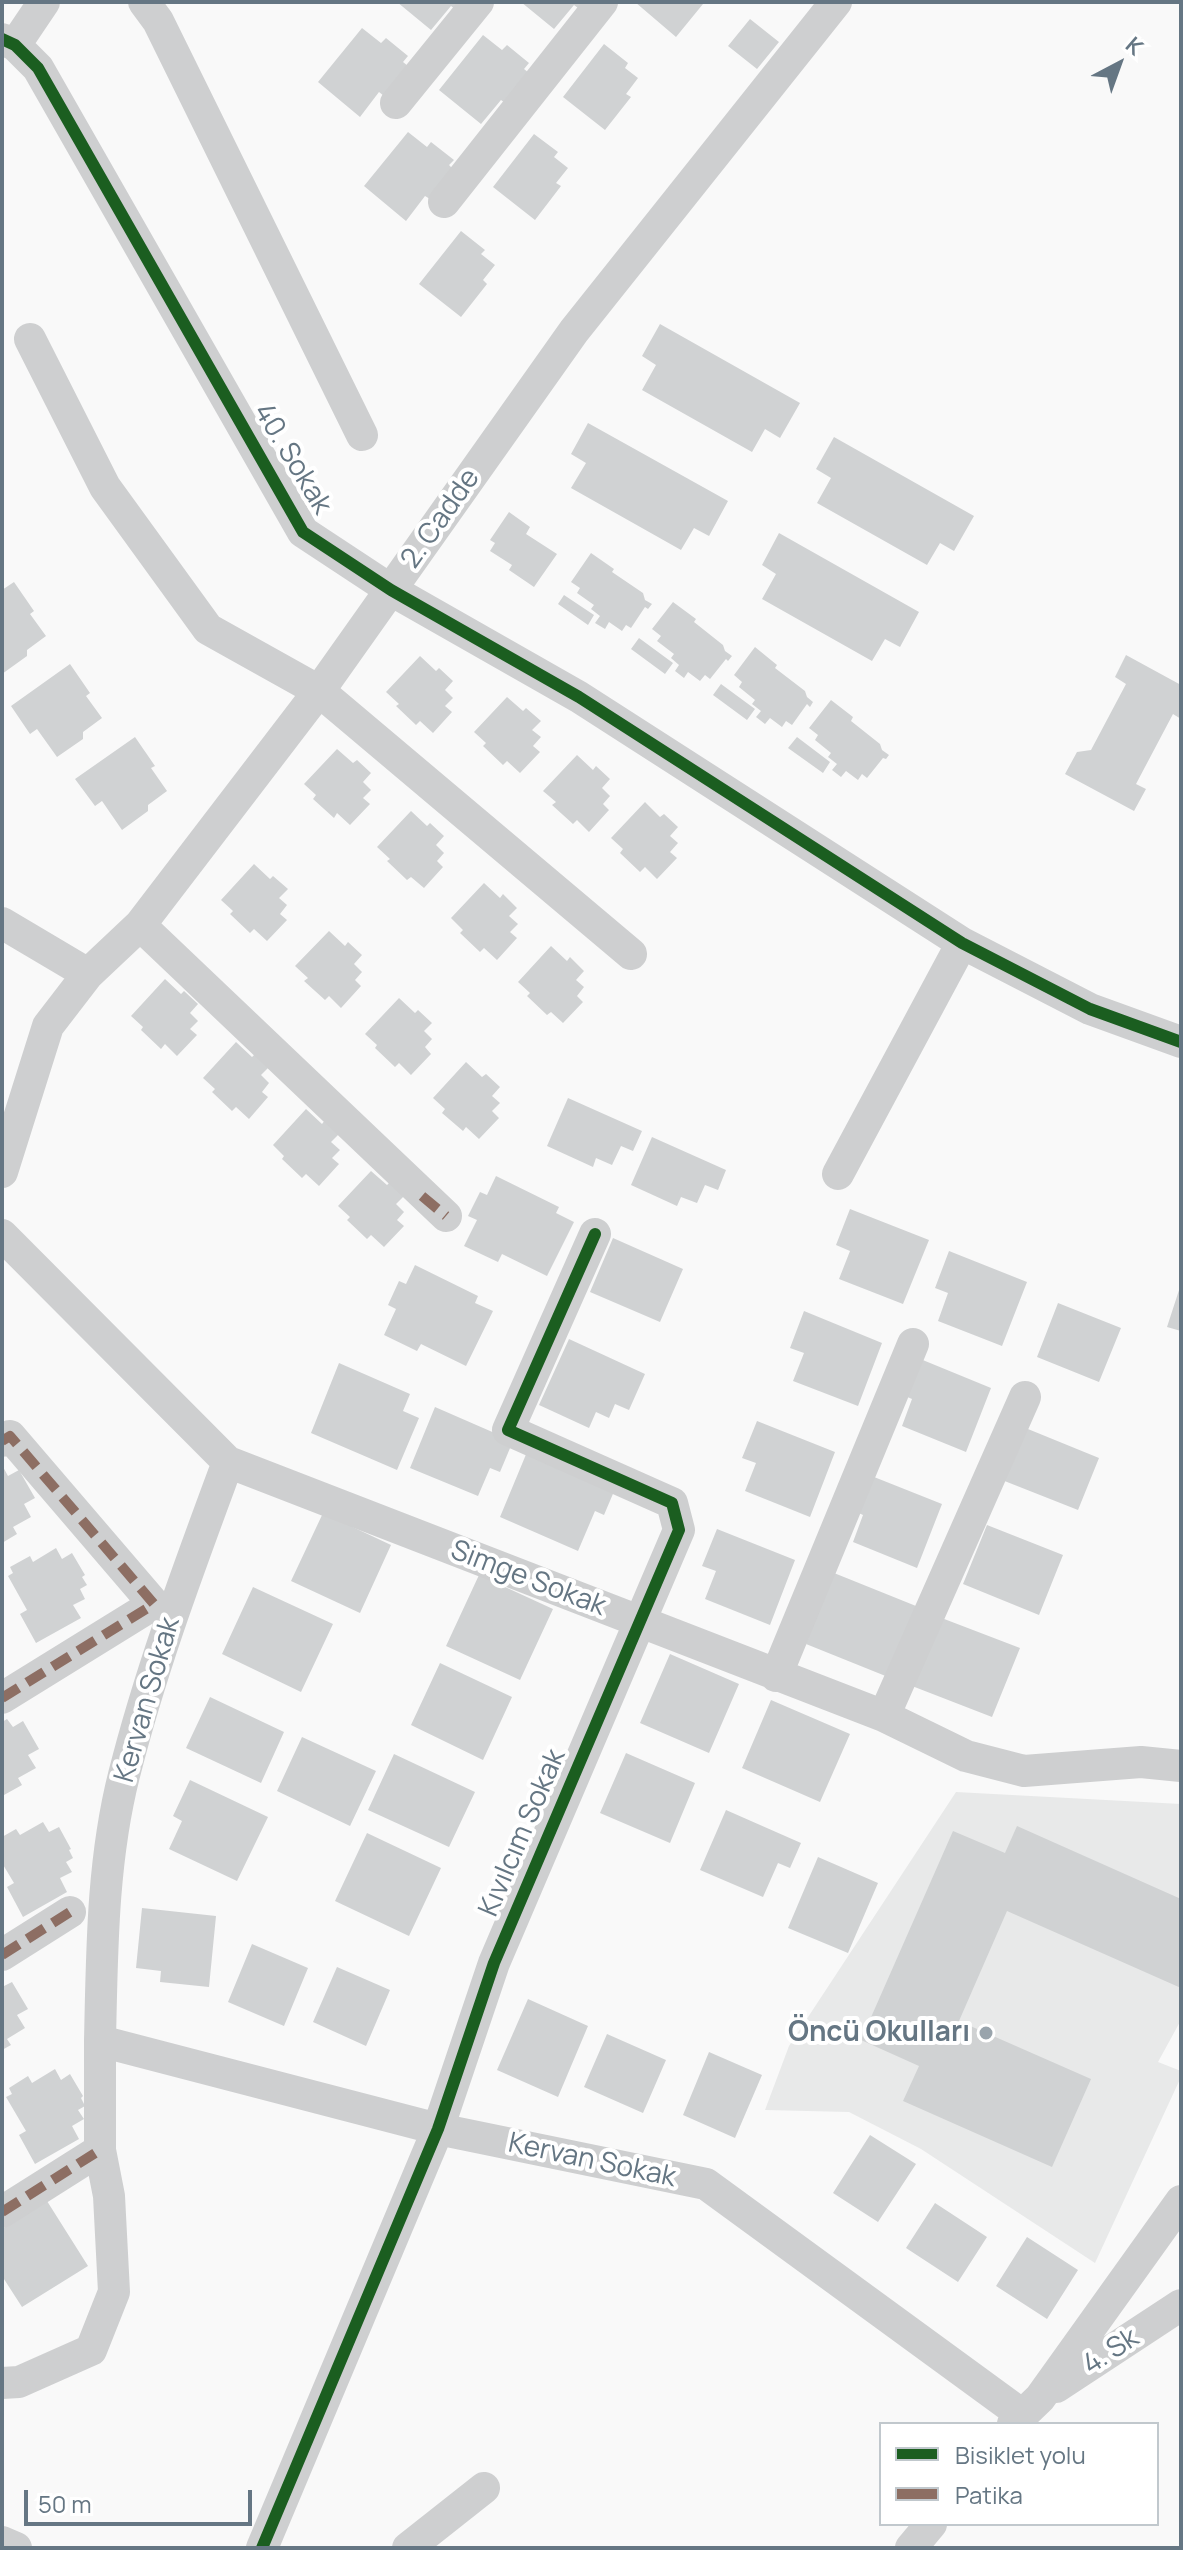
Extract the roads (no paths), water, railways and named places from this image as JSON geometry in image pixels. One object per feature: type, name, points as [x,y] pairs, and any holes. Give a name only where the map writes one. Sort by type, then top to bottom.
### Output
[{"type":"street","points":[[9,42],[44,2]]},
{"type":"street","points":[[144,2],[158,21],[362,435]]},
{"type":"street","points":[[396,103],[478,2]]},
{"type":"street","points":[[444,202],[602,2]]},
{"type":"street","name":"2. Cadde","points":[[2,1172],[48,1026],[88,974],[140,925],[319,691],[574,331],[823,6]]},
{"type":"street","name":"40. Sokak","points":[[9,42],[38,68],[303,532],[391,590],[579,697],[962,943],[1090,1009],[1181,1042]]},
{"type":"street","points":[[30,339],[105,487],[208,629],[319,691],[631,954]]},
{"type":"street","points":[[2,923],[88,974]]},
{"type":"street","points":[[140,925],[446,1216]]},
{"type":"street","points":[[838,1174],[962,943]]},
{"type":"street","name":"Kıvılcım Sokak","points":[[262,2548],[438,2129],[494,1963],[679,1530],[672,1503],[508,1430],[595,1234]]},
{"type":"street","name":"Simge Sokak","points":[[2,1235],[228,1462],[884,1716],[966,1756],[1024,1771],[1141,1762],[1181,1766]]},
{"type":"street","points":[[776,1676],[913,1344]]},
{"type":"street","points":[[884,1716],[1025,1397]]},
{"type":"street","points":[[2,1441],[10,1436],[154,1604],[2,1698]]},
{"type":"street","name":"Kervan Sokak","points":[[2,2383],[19,2382],[91,2350],[114,2292],[109,2196],[100,2150],[103,1900],[123,1777],[164,1636],[228,1462]]},
{"type":"street","points":[[2,1955],[70,1912]]},
{"type":"street","name":"Kervan Sokak","points":[[100,2041],[438,2129],[706,2184],[1025,2412]]},
{"type":"street","points":[[2,2212],[100,2150]]},
{"type":"street","points":[[1025,2412],[1181,2201]]},
{"type":"street","name":"4. Sk","points":[[1025,2412],[1181,2305]]},
{"type":"street","points":[[408,2548],[484,2488]]},
{"type":"street","points":[[911,2548],[929,2526]]},
{"type":"street","points":[[2,2542],[16,2548]]},
{"type":"place","name":"Öncü Okulları","points":[[986,2033]]}]
